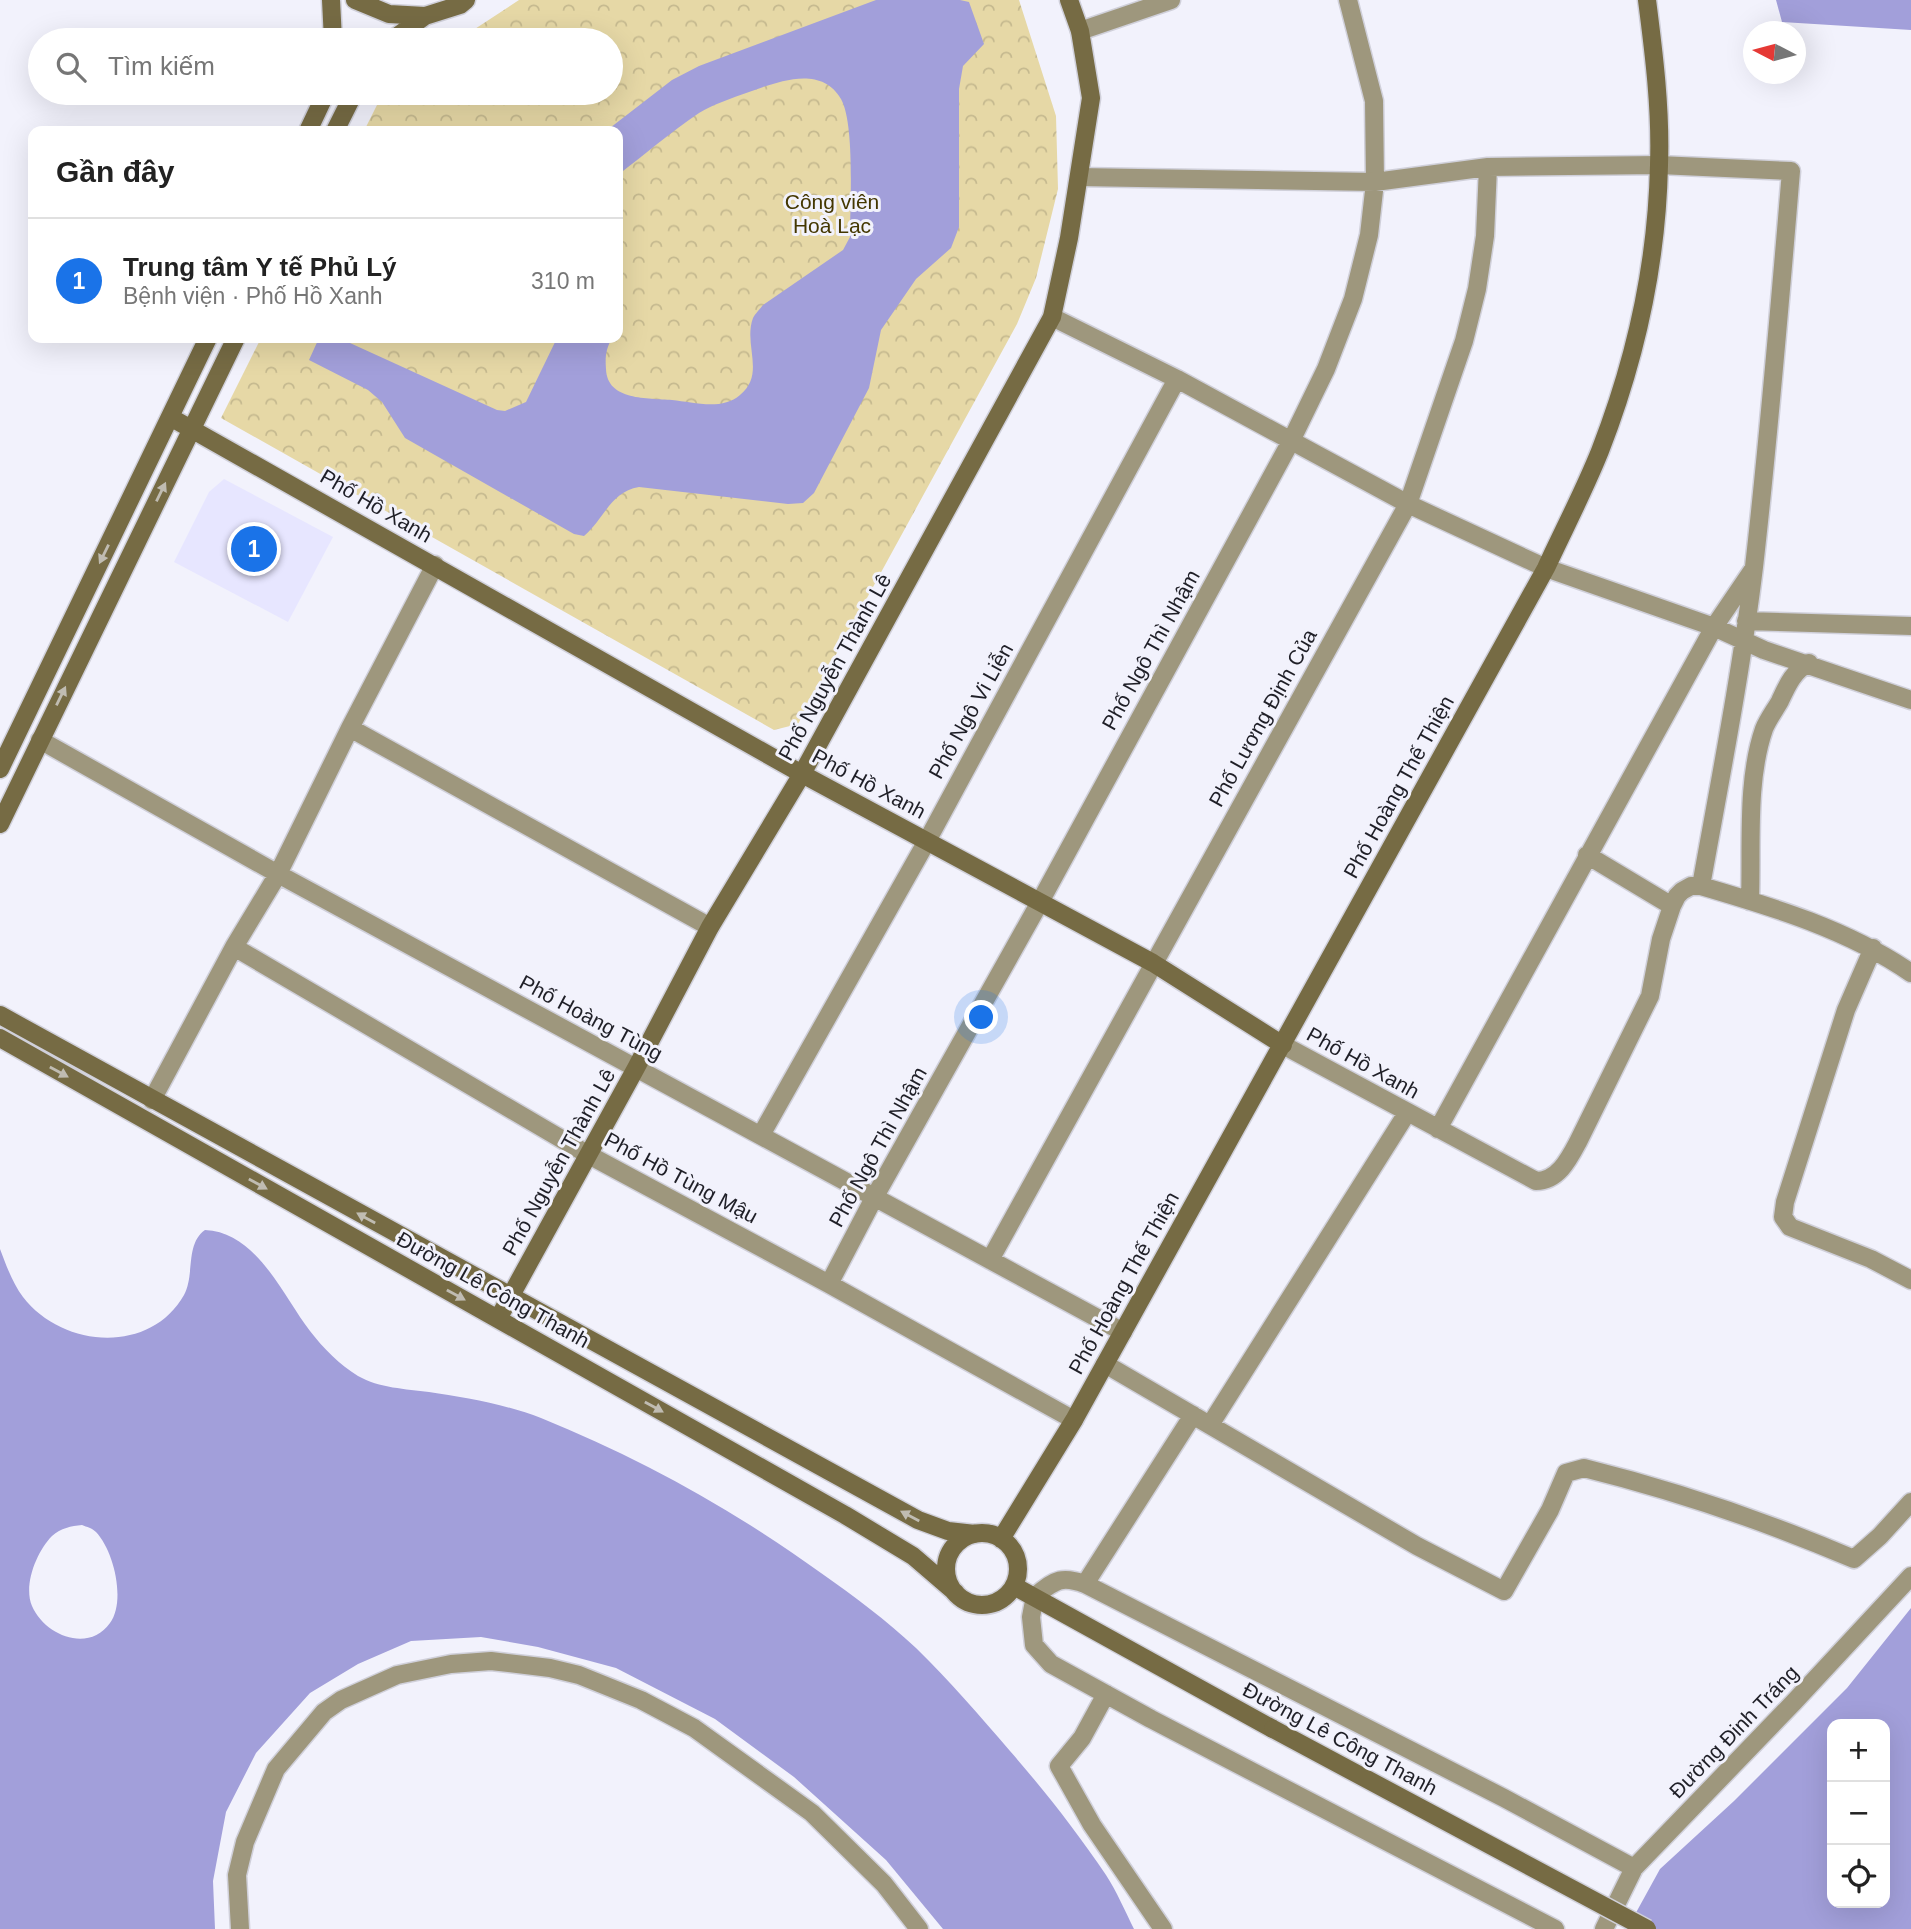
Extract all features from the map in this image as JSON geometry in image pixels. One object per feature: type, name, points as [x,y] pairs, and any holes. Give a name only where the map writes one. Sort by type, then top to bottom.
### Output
[{"type":"street","points":[[331,0],[332,28]]},
{"type":"street","points":[[355,0],[389,14],[425,16]]},
{"type":"street","points":[[408,28],[425,16],[460,5],[466,0]]},
{"type":"street","name":"Phố Nguyễn Thành Lê","points":[[498,1319],[710,927],[803,774],[1052,317],[1091,98],[1080,31],[1069,0]]},
{"type":"street","points":[[1080,31],[1171,0]]},
{"type":"street","name":"Phố Ngô Thì Nhậm","points":[[830,1284],[874,1198],[1040,902],[1291,442],[1326,369],[1353,299],[1369,235],[1375,182],[1374,101],[1348,0]]},
{"type":"street","name":"Phố Hoàng Thế Thiện","points":[[1001,1539],[1074,1420],[1546,568],[1600,451],[1634,345],[1650,265],[1660,165],[1655,61],[1647,0]]},
{"type":"street","points":[[310,126],[320,105]]},
{"type":"street","points":[[338,126],[348,105]]},
{"type":"street","points":[[1079,177],[1375,182],[1488,167],[1660,165],[1791,172],[1754,568],[1701,887]]},
{"type":"street","name":"Phố Lương Định Của","points":[[990,1260],[1408,504],[1464,341],[1477,289],[1485,236],[1488,167]]},
{"type":"street","points":[[1052,317],[1177,379],[1408,504],[1546,568],[1714,627],[1745,630],[1911,626]]},
{"type":"street","points":[[0,769],[206,343]]},
{"type":"street","points":[[0,824],[234,343]]},
{"type":"street","name":"Phố Ngô Vi Liễn","points":[[761,1135],[926,841],[1177,379]]},
{"type":"street","name":"Phố Hồ Xanh","points":[[170,417],[803,774],[1153,963],[1283,1045],[1536,1181],[1551,1178],[1567,1163],[1650,996],[1671,905]]},
{"type":"street","points":[[152,1100],[234,947],[278,874],[435,565]]},
{"type":"street","points":[[1438,1129],[1714,627],[1754,568]]},
{"type":"street","points":[[1745,630],[1764,650],[1911,700]]},
{"type":"street","points":[[1750,901],[1753,775],[1757,752],[1765,726],[1787,686],[1798,669],[1808,663]]},
{"type":"street","points":[[350,728],[710,927]]},
{"type":"street","points":[[19,730],[40,740]]},
{"type":"street","name":"Phố Hoàng Tùng","points":[[40,740],[278,874],[1123,1332]]},
{"type":"street","points":[[1587,855],[1671,905],[1676,895],[1682,891],[1691,886],[1701,887],[1750,901],[1873,948],[1911,973]]},
{"type":"street","name":"Phố Hồ Tùng Mậu","points":[[234,947],[587,1153],[1074,1420]]},
{"type":"street","points":[[1873,948],[1846,1010],[1785,1202],[1783,1217],[1790,1227],[1871,1259],[1911,1280]]},
{"type":"street","name":"Đường Lê Công Thanh","points":[[0,1016],[918,1520],[948,1531],[975,1534]]},
{"type":"street","name":"Đường Lê Công Thanh","points":[[0,1038],[913,1556],[956,1593]]},
{"type":"street","points":[[1210,1425],[1407,1113]]},
{"type":"street","points":[[1105,1364],[1417,1546],[1504,1591],[1550,1510],[1566,1473],[1584,1468],[1643,1483],[1782,1529],[1854,1559],[1880,1536],[1911,1502]]},
{"type":"street","points":[[1084,1584],[1193,1415]]},
{"type":"street","points":[[975,1534],[987,1534],[1001,1539],[1014,1553],[1018,1564],[1018,1576],[1012,1592],[998,1602],[987,1605],[965,1601],[949,1583],[948,1558],[954,1547],[975,1534]]},
{"type":"street","name":"Đường Đinh Tráng","points":[[1604,1929],[1634,1868],[1911,1576]]},
{"type":"street","points":[[1555,1929],[1051,1664],[1034,1645],[1031,1617],[1035,1596],[1057,1580],[1069,1579],[1084,1584],[1504,1798],[1634,1868]]},
{"type":"street","name":"Đường Lê Công Thanh","points":[[1014,1586],[1273,1729],[1647,1929]]},
{"type":"street","points":[[240,1929],[237,1875],[246,1842],[275,1769],[324,1712],[341,1700],[397,1675],[450,1664],[491,1661],[550,1668],[579,1675],[641,1700],[694,1728],[812,1813],[884,1884],[919,1929]]},
{"type":"street","points":[[1106,1694],[1082,1738],[1059,1766],[1092,1825],[1163,1929]]},
{"type":"shaded area","points":[[876,0],[969,2],[984,44],[963,66],[959,89],[959,227],[951,248],[916,279],[881,330],[869,388],[814,493],[803,503],[788,504],[639,487],[614,500],[584,536],[574,534],[405,438],[382,402],[368,390],[309,360],[317,343],[350,343],[497,410],[505,411],[526,402],[555,343],[610,343],[606,353],[608,379],[613,387],[630,396],[716,404],[733,400],[740,395],[752,378],[750,338],[755,315],[763,305],[843,250],[850,237],[848,126],[841,99],[832,88],[810,79],[785,81],[723,101],[699,113],[623,171],[623,126],[612,126],[672,80],[699,66]]},
{"type":"shaded area","points":[[1776,0],[1911,0],[1911,30],[1782,21]]},
{"type":"shaded area","points":[[224,479],[333,537],[288,622],[174,562],[209,492]]},
{"type":"shaded area","points":[[205,1230],[223,1233],[254,1254],[326,1350],[358,1376],[384,1386],[500,1405],[528,1413],[578,1434],[686,1487],[754,1528],[846,1590],[916,1648],[1023,1766],[1106,1875],[1134,1929],[943,1929],[886,1860],[794,1777],[715,1719],[616,1668],[538,1647],[481,1637],[411,1641],[358,1664],[310,1693],[256,1753],[226,1812],[213,1881],[215,1929],[0,1929],[0,1249],[19,1292],[40,1314],[60,1327],[82,1335],[105,1338],[150,1328],[169,1314],[184,1295],[192,1251]],"holes":[[[82,1525],[96,1532],[108,1551],[116,1576],[117,1602],[110,1623],[101,1632],[80,1639],[68,1637],[47,1626],[32,1606],[29,1588],[33,1569],[46,1542],[59,1531]]]},
{"type":"shaded area","points":[[1911,1608],[1911,1929],[1627,1929],[1660,1869],[1734,1801],[1847,1688]]},
{"type":"green space","name":"Công viên Hoà Lạc","points":[[519,0],[1019,0],[1056,116],[1058,189],[1036,278],[1017,324],[798,724],[774,730],[221,418],[258,343],[623,343],[623,126],[366,126],[377,105],[623,105],[623,28],[476,28]]},
{"type":"place","name":"Trung tâm Y tế Phủ Lý","points":[[254,549]]}]
